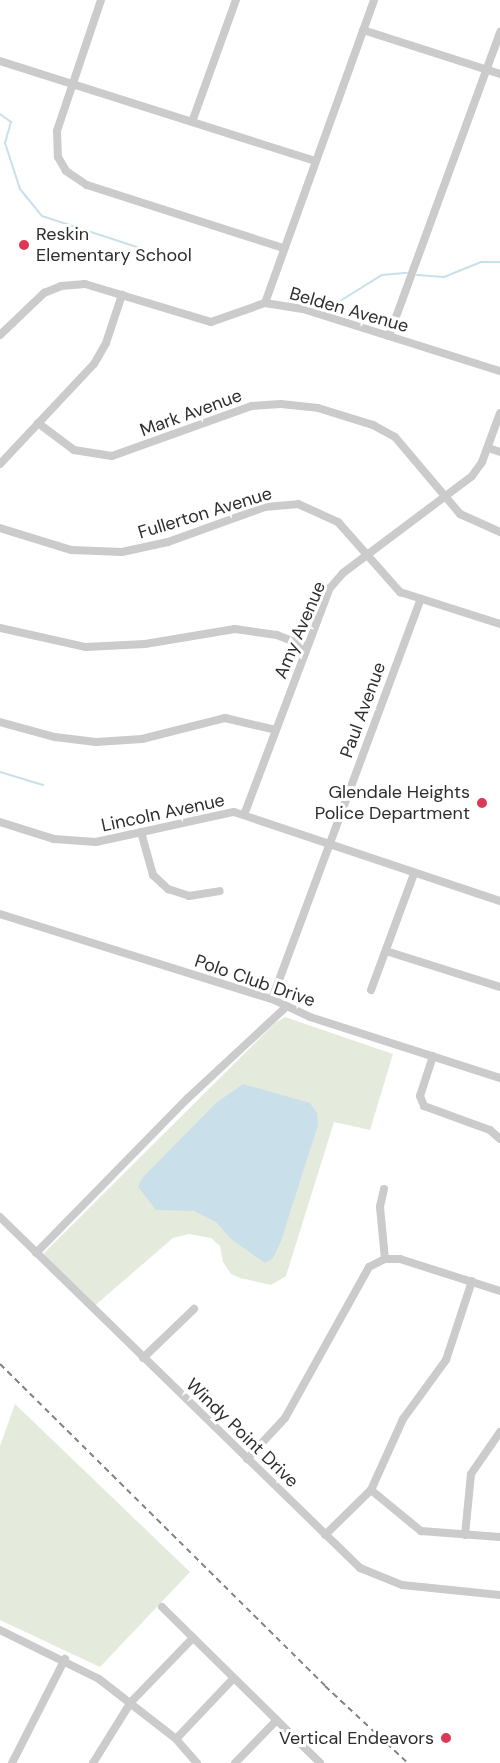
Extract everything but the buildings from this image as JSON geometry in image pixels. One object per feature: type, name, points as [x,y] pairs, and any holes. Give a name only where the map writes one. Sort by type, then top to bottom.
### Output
[{"type":"street","points":[[101,0],[55,141],[58,157],[72,176],[284,248]]},
{"type":"street","points":[[192,122],[236,0]]},
{"type":"street","points":[[265,303],[374,0]]},
{"type":"street","points":[[363,30],[500,74]]},
{"type":"street","points":[[389,336],[500,32]]},
{"type":"street","points":[[0,61],[315,161]]},
{"type":"street","name":"Belden Avenue","points":[[0,335],[50,290],[77,284],[211,322],[265,303],[303,309],[500,371]]},
{"type":"street","points":[[0,464],[94,364],[106,343],[122,295]]},
{"type":"street","name":"Mark Avenue","points":[[38,423],[74,450],[111,456],[252,406],[281,404],[318,408],[373,425],[395,437],[446,497],[470,521],[500,532]]},
{"type":"street","name":"Amy Avenue","points":[[244,815],[330,588],[368,554],[472,476],[488,448],[500,413]]},
{"type":"street","points":[[488,448],[500,452]]},
{"type":"street","name":"Fullerton Avenue","points":[[0,528],[71,550],[122,552],[160,544],[265,507],[298,504],[330,516],[368,554],[394,588],[420,600],[500,624]]},
{"type":"street","name":"Paul Avenue","points":[[272,999],[420,600]]},
{"type":"street","points":[[0,628],[86,647],[146,644],[235,629],[277,635],[307,646]]},
{"type":"street","points":[[0,722],[45,735],[96,742],[142,739],[225,718],[276,730]]},
{"type":"street","name":"Lincoln Avenue","points":[[0,822],[74,842],[109,841],[228,811],[328,846],[500,901]]},
{"type":"street","points":[[141,832],[153,875],[168,889],[189,896],[220,891]]},
{"type":"street","points":[[371,990],[414,874]]},
{"type":"street","name":"Polo Club Drive","points":[[0,914],[272,999],[286,1007],[500,1078]]},
{"type":"street","points":[[386,951],[500,987]]},
{"type":"street","points":[[36,1253],[187,1099],[286,1007]]},
{"type":"street","points":[[433,1056],[420,1096],[424,1106],[490,1130],[500,1139]]},
{"type":"street","points":[[384,1189],[380,1207],[385,1259]]},
{"type":"street","name":"Windy Point Drive","points":[[0,1217],[360,1568],[389,1583],[500,1595]]},
{"type":"street","points":[[247,1459],[285,1418],[363,1273],[385,1259],[417,1263],[500,1291]]},
{"type":"street","points":[[325,1535],[371,1490],[403,1419],[446,1360],[472,1281]]},
{"type":"street","points":[[143,1358],[194,1309]]},
{"type":"street","points":[[465,1534],[471,1474],[500,1432]]},
{"type":"street","points":[[371,1490],[416,1528],[500,1537]]},
{"type":"street","points":[[162,1607],[320,1763]]},
{"type":"street","points":[[0,1630],[64,1659],[131,1702],[176,1739],[197,1763]]},
{"type":"street","points":[[93,1763],[131,1702],[193,1638]]},
{"type":"street","points":[[12,1763],[64,1659]]},
{"type":"street","points":[[176,1739],[233,1679]]},
{"type":"street","points":[[235,1763],[276,1720]]},
{"type":"green space","points":[[285,1017],[393,1054],[370,1130],[334,1122],[286,1276],[271,1285],[240,1278],[231,1274],[223,1262],[220,1246],[211,1238],[189,1234],[173,1238],[92,1308],[43,1254],[275,1023]]},
{"type":"green space","points":[[15,1404],[190,1572],[100,1667],[0,1620],[0,1446]]},
{"type":"water","points":[[243,1084],[310,1103],[317,1113],[318,1125],[281,1241],[273,1258],[265,1263],[231,1239],[216,1222],[194,1211],[156,1210],[138,1187],[142,1178],[216,1103]]},
{"type":"waterway","points":[[0,114],[11,122],[5,143],[20,189],[42,216],[186,263]]},
{"type":"waterway","points":[[417,275],[444,277],[481,262],[500,262]]},
{"type":"waterway","points":[[340,301],[382,275],[407,273]]},
{"type":"waterway","points":[[0,772],[43,785]]},
{"type":"railway","points":[[0,1364],[325,1686],[408,1763]]},
{"type":"place","name":"Reskin Elementary School","points":[[24,245]]},
{"type":"place","name":"Glendale Heights Police Department","points":[[482,803]]},
{"type":"place","name":"Vertical Endeavors","points":[[446,1738]]}]
